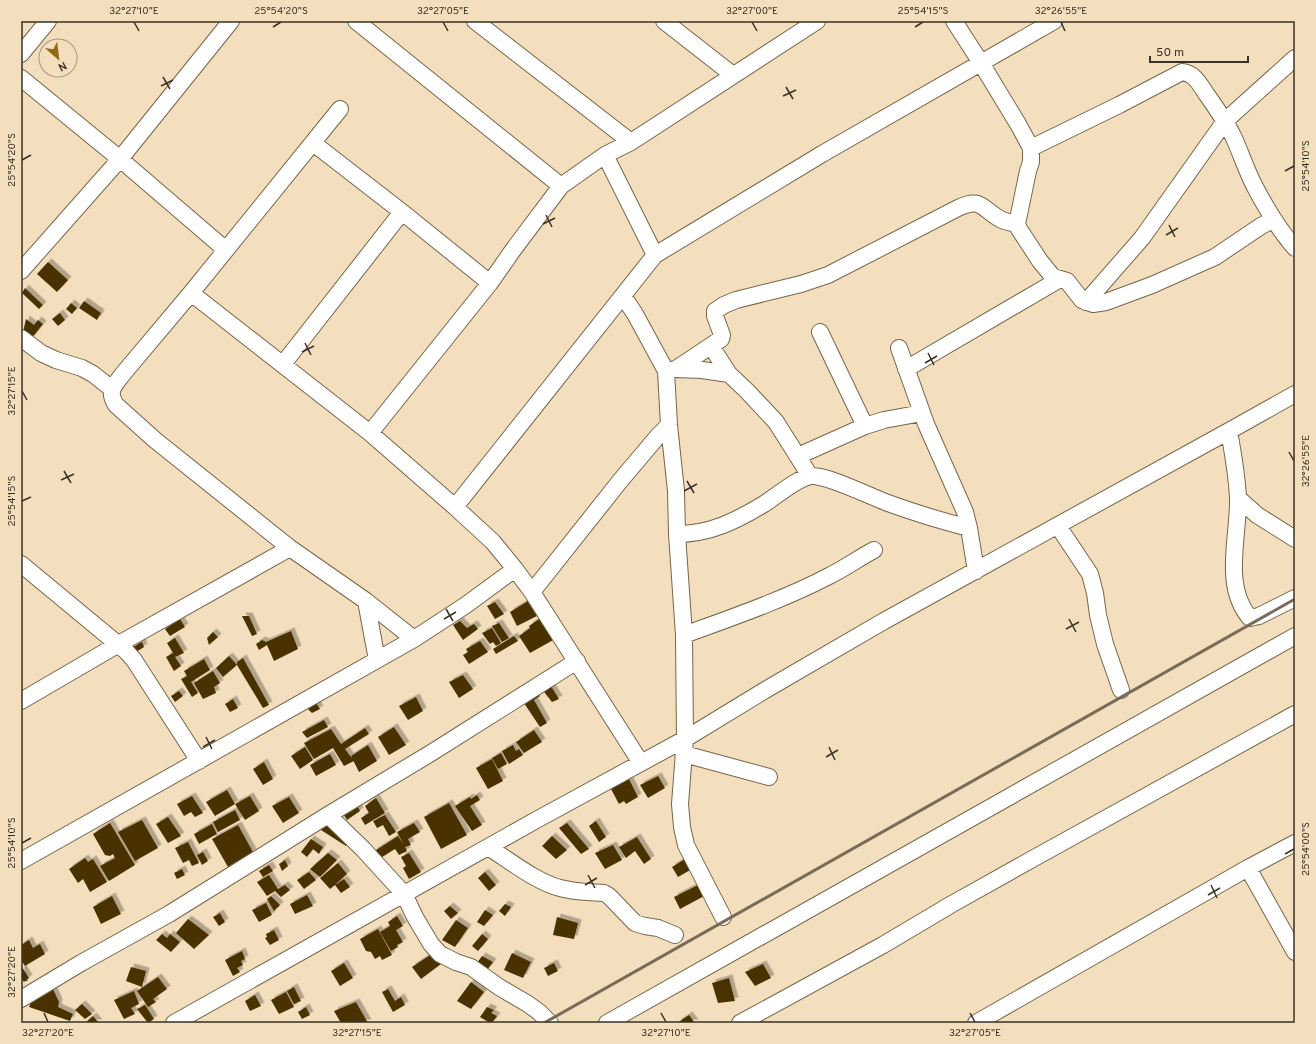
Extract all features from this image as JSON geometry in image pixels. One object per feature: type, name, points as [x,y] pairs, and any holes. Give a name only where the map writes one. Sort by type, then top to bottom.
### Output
[{"type":"street","points":[[21,54],[48,21]]},
{"type":"street","points":[[21,271],[120,159],[230,21]]},
{"type":"street","points":[[356,21],[561,186]]},
{"type":"street","points":[[476,21],[631,142]]},
{"type":"street","points":[[664,21],[732,75]]},
{"type":"street","points":[[370,433],[490,283],[561,186],[605,155],[631,142],[732,75],[818,21]]},
{"type":"street","points":[[954,21],[982,63],[1032,148],[1031,162],[1017,224],[1019,229],[1053,277],[1067,281],[1082,300],[1093,304],[1106,302],[1152,285],[1215,257],[1261,226],[1273,220]]},
{"type":"street","points":[[455,507],[655,255],[822,154],[1054,21]]},
{"type":"street","points":[[1086,302],[1142,238],[1225,121],[1293,65]]},
{"type":"street","points":[[1032,148],[1119,106],[1182,72],[1188,72],[1193,76],[1225,121],[1234,138],[1246,170],[1273,220],[1295,248]]},
{"type":"street","points":[[21,78],[120,159],[226,250]]},
{"type":"street","points":[[340,109],[191,293],[122,375],[112,389],[112,399],[125,415],[290,548],[366,601],[414,639]]},
{"type":"street","points":[[313,143],[490,283]]},
{"type":"street","points":[[605,155],[655,255]]},
{"type":"street","points":[[671,370],[721,339],[722,335],[715,316],[715,311],[724,305],[749,296],[801,284],[828,274],[964,205],[971,203],[978,204],[1003,221],[1017,224]]},
{"type":"street","points":[[282,364],[402,212]]},
{"type":"street","points":[[906,370],[1060,279]]},
{"type":"street","points":[[191,293],[370,433],[493,542],[532,592],[641,763]]},
{"type":"street","points":[[623,296],[671,370],[669,425],[676,491],[677,534],[684,635],[684,747],[680,804],[682,827],[686,845],[723,917]]},
{"type":"street","points":[[820,332],[866,426]]},
{"type":"street","points":[[21,338],[46,356],[82,368],[93,374],[112,389]]},
{"type":"street","points":[[711,346],[729,374],[748,391],[776,422],[810,476]]},
{"type":"street","points":[[899,348],[922,413],[965,512],[976,571]]},
{"type":"street","points":[[671,370],[702,370],[729,374]]},
{"type":"street","points":[[174,1023],[641,763],[684,747],[766,689],[884,621],[1295,394]]},
{"type":"street","points":[[798,456],[866,426],[884,420],[922,413]]},
{"type":"street","points":[[532,592],[620,481],[669,425]]},
{"type":"street","points":[[1229,431],[1238,498],[1234,567],[1238,597],[1250,618],[1259,616],[1295,598]]},
{"type":"street","points":[[677,534],[705,532],[717,528],[764,504],[792,485],[810,476],[822,478],[888,503],[969,528]]},
{"type":"street","points":[[1238,498],[1257,515],[1295,539]]},
{"type":"street","points":[[1058,526],[1090,574],[1105,644],[1121,690]]},
{"type":"street","points":[[21,701],[117,645],[290,548]]},
{"type":"street","points":[[684,635],[804,588],[829,576],[874,550]]},
{"type":"street","points":[[21,564],[126,651],[134,660],[199,761]]},
{"type":"street","points":[[21,861],[414,639],[466,605],[515,569]]},
{"type":"street","points":[[366,601],[377,660]]},
{"type":"street","points":[[607,1023],[1295,636]]},
{"type":"street","points":[[21,999],[81,963],[169,914],[431,753],[577,661]]},
{"type":"street","points":[[740,1023],[883,945],[1017,868],[1295,714]]},
{"type":"street","points":[[684,747],[769,777]]},
{"type":"street","points":[[328,815],[363,849],[404,894],[415,917],[431,944],[440,954],[471,967],[499,987],[528,1004],[550,1023]]},
{"type":"street","points":[[976,1023],[1248,868],[1295,843]]},
{"type":"street","points":[[488,847],[520,868],[560,888],[604,893],[609,896],[635,923],[658,928],[675,935]]},
{"type":"street","points":[[1248,868],[1295,952]]},
{"type":"building","points":[[48,262],[68,280],[57,292],[37,274]]},
{"type":"building","points":[[25,288],[43,305],[39,309],[22,293]]},
{"type":"building","points":[[84,301],[101,313],[97,320],[79,308]]},
{"type":"building","points":[[71,303],[77,308],[72,314],[66,309]]},
{"type":"building","points":[[60,313],[65,320],[58,326],[52,319]]},
{"type":"building","points":[[26,319],[34,325],[38,320],[43,324],[31,339],[23,332]]},
{"type":"building","points":[[528,601],[537,616],[517,626],[510,612]]},
{"type":"building","points":[[495,602],[504,614],[495,619],[487,606]]},
{"type":"building","points":[[242,616],[249,616],[257,634],[252,636]]},
{"type":"building","points":[[180,619],[185,627],[170,636],[165,629]]},
{"type":"building","points":[[539,619],[546,629],[548,628],[555,639],[530,653],[519,636]]},
{"type":"building","points":[[460,621],[467,628],[474,624],[478,629],[463,640],[453,625]]},
{"type":"building","points":[[499,623],[509,638],[502,642],[492,626]]},
{"type":"building","points":[[492,628],[501,643],[496,646],[493,642],[490,644],[482,633]]},
{"type":"building","points":[[291,631],[298,649],[274,661],[267,645],[259,650],[256,644],[262,640],[266,642]]},
{"type":"building","points":[[213,632],[218,637],[209,645],[207,638]]},
{"type":"building","points":[[514,636],[518,641],[496,654],[493,649]]},
{"type":"building","points":[[175,638],[184,653],[175,657],[181,666],[174,671],[166,657],[173,653],[167,643]]},
{"type":"building","points":[[480,641],[488,652],[469,664],[463,655],[468,652],[466,649]]},
{"type":"building","points":[[142,642],[144,647],[136,652],[133,647]]},
{"type":"building","points":[[229,656],[237,665],[223,677],[216,668]]},
{"type":"building","points":[[243,658],[269,705],[263,708],[237,665],[237,662]]},
{"type":"building","points":[[204,659],[210,670],[191,682],[198,693],[192,697],[181,679],[187,676],[184,671]]},
{"type":"building","points":[[213,671],[220,683],[214,687],[216,693],[203,699],[194,683]]},
{"type":"building","points":[[463,675],[473,689],[459,698],[449,682]]},
{"type":"building","points":[[549,683],[559,699],[552,702],[541,688]]},
{"type":"building","points":[[179,691],[183,696],[175,702],[171,696]]},
{"type":"building","points":[[536,691],[540,696],[534,700],[547,723],[540,727],[522,700]]},
{"type":"building","points":[[416,697],[423,711],[408,720],[399,706]]},
{"type":"building","points":[[233,699],[238,708],[230,712],[225,704]]},
{"type":"building","points":[[315,701],[320,709],[312,713],[305,706]]},
{"type":"building","points":[[324,720],[328,727],[307,738],[302,732]]},
{"type":"building","points":[[394,727],[406,745],[389,755],[378,737]]},
{"type":"building","points":[[365,728],[369,734],[345,749],[354,761],[344,766],[333,748],[314,759],[304,743],[331,729],[341,744]]},
{"type":"building","points":[[534,730],[542,742],[524,753],[516,742]]},
{"type":"building","points":[[368,745],[377,761],[359,772],[351,756]]},
{"type":"building","points":[[513,745],[516,751],[519,749],[523,755],[509,764],[502,751]]},
{"type":"building","points":[[305,747],[313,760],[300,769],[291,756]]},
{"type":"building","points":[[501,753],[507,764],[498,769],[492,758]]},
{"type":"building","points":[[330,754],[336,765],[316,776],[310,765]]},
{"type":"building","points":[[492,759],[503,781],[488,789],[476,768]]},
{"type":"building","points":[[264,762],[273,779],[263,785],[253,769]]},
{"type":"building","points":[[658,776],[665,788],[648,798],[640,785]]},
{"type":"building","points":[[629,779],[638,797],[626,804],[624,801],[619,804],[611,789]]},
{"type":"building","points":[[227,790],[235,804],[215,816],[206,802]]},
{"type":"building","points":[[477,795],[480,800],[470,806],[482,825],[472,831],[455,806],[470,797],[471,799]]},
{"type":"building","points":[[192,796],[203,813],[195,817],[191,812],[184,816],[177,804]]},
{"type":"building","points":[[250,796],[259,811],[245,820],[235,804]]},
{"type":"building","points":[[289,797],[299,813],[283,823],[272,806]]},
{"type":"building","points":[[376,798],[385,813],[365,825],[361,818],[369,813],[365,806]]},
{"type":"building","points":[[356,803],[360,811],[347,820],[342,812]]},
{"type":"building","points":[[449,803],[467,835],[441,849],[424,817]]},
{"type":"building","points":[[235,810],[240,820],[218,832],[213,822]]},
{"type":"building","points":[[385,815],[396,832],[389,836],[383,825],[377,828],[373,821]]},
{"type":"building","points":[[168,817],[181,836],[168,843],[156,824]]},
{"type":"building","points":[[142,820],[158,848],[135,861],[118,832]]},
{"type":"building","points":[[596,821],[606,837],[599,842],[589,826]]},
{"type":"building","points":[[326,822],[352,838],[346,846],[321,830]]},
{"type":"building","points":[[110,823],[135,865],[109,881],[100,866],[115,858],[113,854],[110,856],[105,855],[93,834]]},
{"type":"building","points":[[414,823],[420,832],[408,839],[411,845],[405,847],[407,851],[399,855],[395,849],[379,859],[373,852],[398,836],[404,845],[397,832]]},
{"type":"building","points":[[567,823],[589,849],[581,854],[559,828]]},
{"type":"building","points":[[212,824],[217,834],[199,844],[194,834]]},
{"type":"building","points":[[238,825],[253,852],[228,867],[212,839]]},
{"type":"building","points":[[552,836],[567,850],[556,859],[542,846]]},
{"type":"building","points":[[637,837],[651,859],[644,864],[635,851],[626,858],[619,847]]},
{"type":"building","points":[[311,839],[323,847],[319,854],[313,849],[307,857],[301,852]]},
{"type":"building","points":[[188,842],[199,863],[192,866],[189,860],[183,863],[175,848]]},
{"type":"building","points":[[613,845],[622,860],[605,869],[595,853]]},
{"type":"building","points":[[203,852],[208,861],[202,865],[197,855]]},
{"type":"building","points":[[328,853],[337,860],[320,877],[310,869]]},
{"type":"building","points":[[409,853],[421,872],[409,879],[403,868],[406,866],[401,857]]},
{"type":"building","points":[[85,858],[88,862],[93,859],[107,882],[90,892],[83,879],[78,883],[69,869]]},
{"type":"building","points":[[685,859],[692,869],[678,877],[672,867]]},
{"type":"building","points":[[285,860],[288,866],[282,871],[279,864]]},
{"type":"building","points":[[338,863],[347,874],[330,889],[320,878]]},
{"type":"building","points":[[269,865],[273,871],[263,877],[259,871]]},
{"type":"building","points":[[182,869],[185,875],[177,879],[174,873]]},
{"type":"building","points":[[309,872],[316,880],[304,889],[297,880]]},
{"type":"building","points":[[485,872],[496,885],[489,891],[478,878]]},
{"type":"building","points":[[269,875],[278,889],[285,885],[290,890],[281,897],[275,891],[267,896],[257,882]]},
{"type":"building","points":[[344,879],[350,887],[341,893],[335,885]]},
{"type":"building","points":[[700,884],[706,895],[680,909],[674,897]]},
{"type":"building","points":[[307,895],[313,906],[295,914],[290,904]]},
{"type":"building","points":[[112,896],[121,914],[101,924],[93,907]]},
{"type":"building","points":[[271,896],[280,905],[274,911],[267,899]]},
{"type":"building","points":[[266,903],[272,915],[259,922],[252,910]]},
{"type":"building","points":[[505,904],[511,907],[505,916],[499,911]]},
{"type":"building","points":[[450,906],[458,913],[451,919],[444,911]]},
{"type":"building","points":[[485,910],[493,915],[484,926],[477,922]]},
{"type":"building","points":[[220,913],[225,922],[219,926],[213,917]]},
{"type":"building","points":[[397,916],[403,926],[396,930],[403,942],[391,951],[380,932],[390,926],[388,922]]},
{"type":"building","points":[[557,917],[578,923],[574,939],[553,935]]},
{"type":"building","points":[[188,919],[209,935],[194,949],[176,933]]},
{"type":"building","points":[[456,920],[468,928],[455,947],[442,940]]},
{"type":"building","points":[[378,929],[392,955],[382,960],[380,956],[375,959],[371,952],[366,951],[360,939]]},
{"type":"building","points":[[274,930],[279,940],[270,945],[265,938],[267,937],[266,934]]},
{"type":"building","points":[[162,934],[167,938],[170,934],[180,942],[171,952],[156,940]]},
{"type":"building","points":[[482,934],[488,939],[478,951],[472,946]]},
{"type":"building","points":[[29,940],[33,948],[40,944],[45,954],[25,966],[21,960],[21,945]]},
{"type":"building","points":[[242,951],[245,959],[241,961],[243,965],[237,968],[240,972],[233,976],[225,960]]},
{"type":"building","points":[[433,953],[441,964],[421,979],[412,967]]},
{"type":"building","points":[[512,953],[531,962],[523,978],[504,970]]},
{"type":"building","points":[[482,956],[493,962],[488,969],[477,963]]},
{"type":"building","points":[[344,963],[353,978],[340,986],[331,971]]},
{"type":"building","points":[[554,963],[558,971],[548,976],[544,968]]},
{"type":"building","points":[[763,964],[771,978],[755,986],[745,972]]},
{"type":"building","points":[[21,967],[29,978],[24,982],[21,978]]},
{"type":"building","points":[[131,967],[146,971],[142,987],[126,981]]},
{"type":"building","points":[[158,977],[167,989],[153,999],[156,1002],[148,1007],[137,991]]},
{"type":"building","points":[[729,978],[735,1001],[718,1003],[712,983]]},
{"type":"building","points":[[471,982],[484,992],[471,1009],[457,1001]]},
{"type":"building","points":[[52,987],[59,1002],[58,1007],[73,1014],[70,1021],[29,1007],[33,997]]},
{"type":"building","points":[[294,987],[301,1001],[294,1004],[287,991]]},
{"type":"building","points":[[388,989],[395,1001],[401,997],[405,1005],[393,1012],[382,992]]},
{"type":"building","points":[[134,991],[139,1004],[131,1008],[135,1014],[124,1019],[114,1000]]},
{"type":"building","points":[[286,992],[294,1007],[279,1014],[271,1000]]},
{"type":"building","points":[[255,995],[261,1006],[250,1011],[245,1001]]},
{"type":"building","points":[[356,1002],[368,1023],[341,1023],[334,1011]]},
{"type":"building","points":[[82,1004],[92,1014],[85,1019],[75,1010]]},
{"type":"building","points":[[145,1005],[154,1019],[148,1023],[137,1009]]},
{"type":"building","points":[[306,1007],[310,1015],[302,1019],[298,1012]]},
{"type":"building","points":[[487,1007],[494,1010],[491,1013],[497,1016],[492,1023],[480,1017]]},
{"type":"building","points":[[689,1015],[695,1023],[677,1023]]},
{"type":"building","points":[[93,1016],[99,1023],[85,1023]]},
{"type":"railway","points":[[544,1023],[1295,599]]}]
